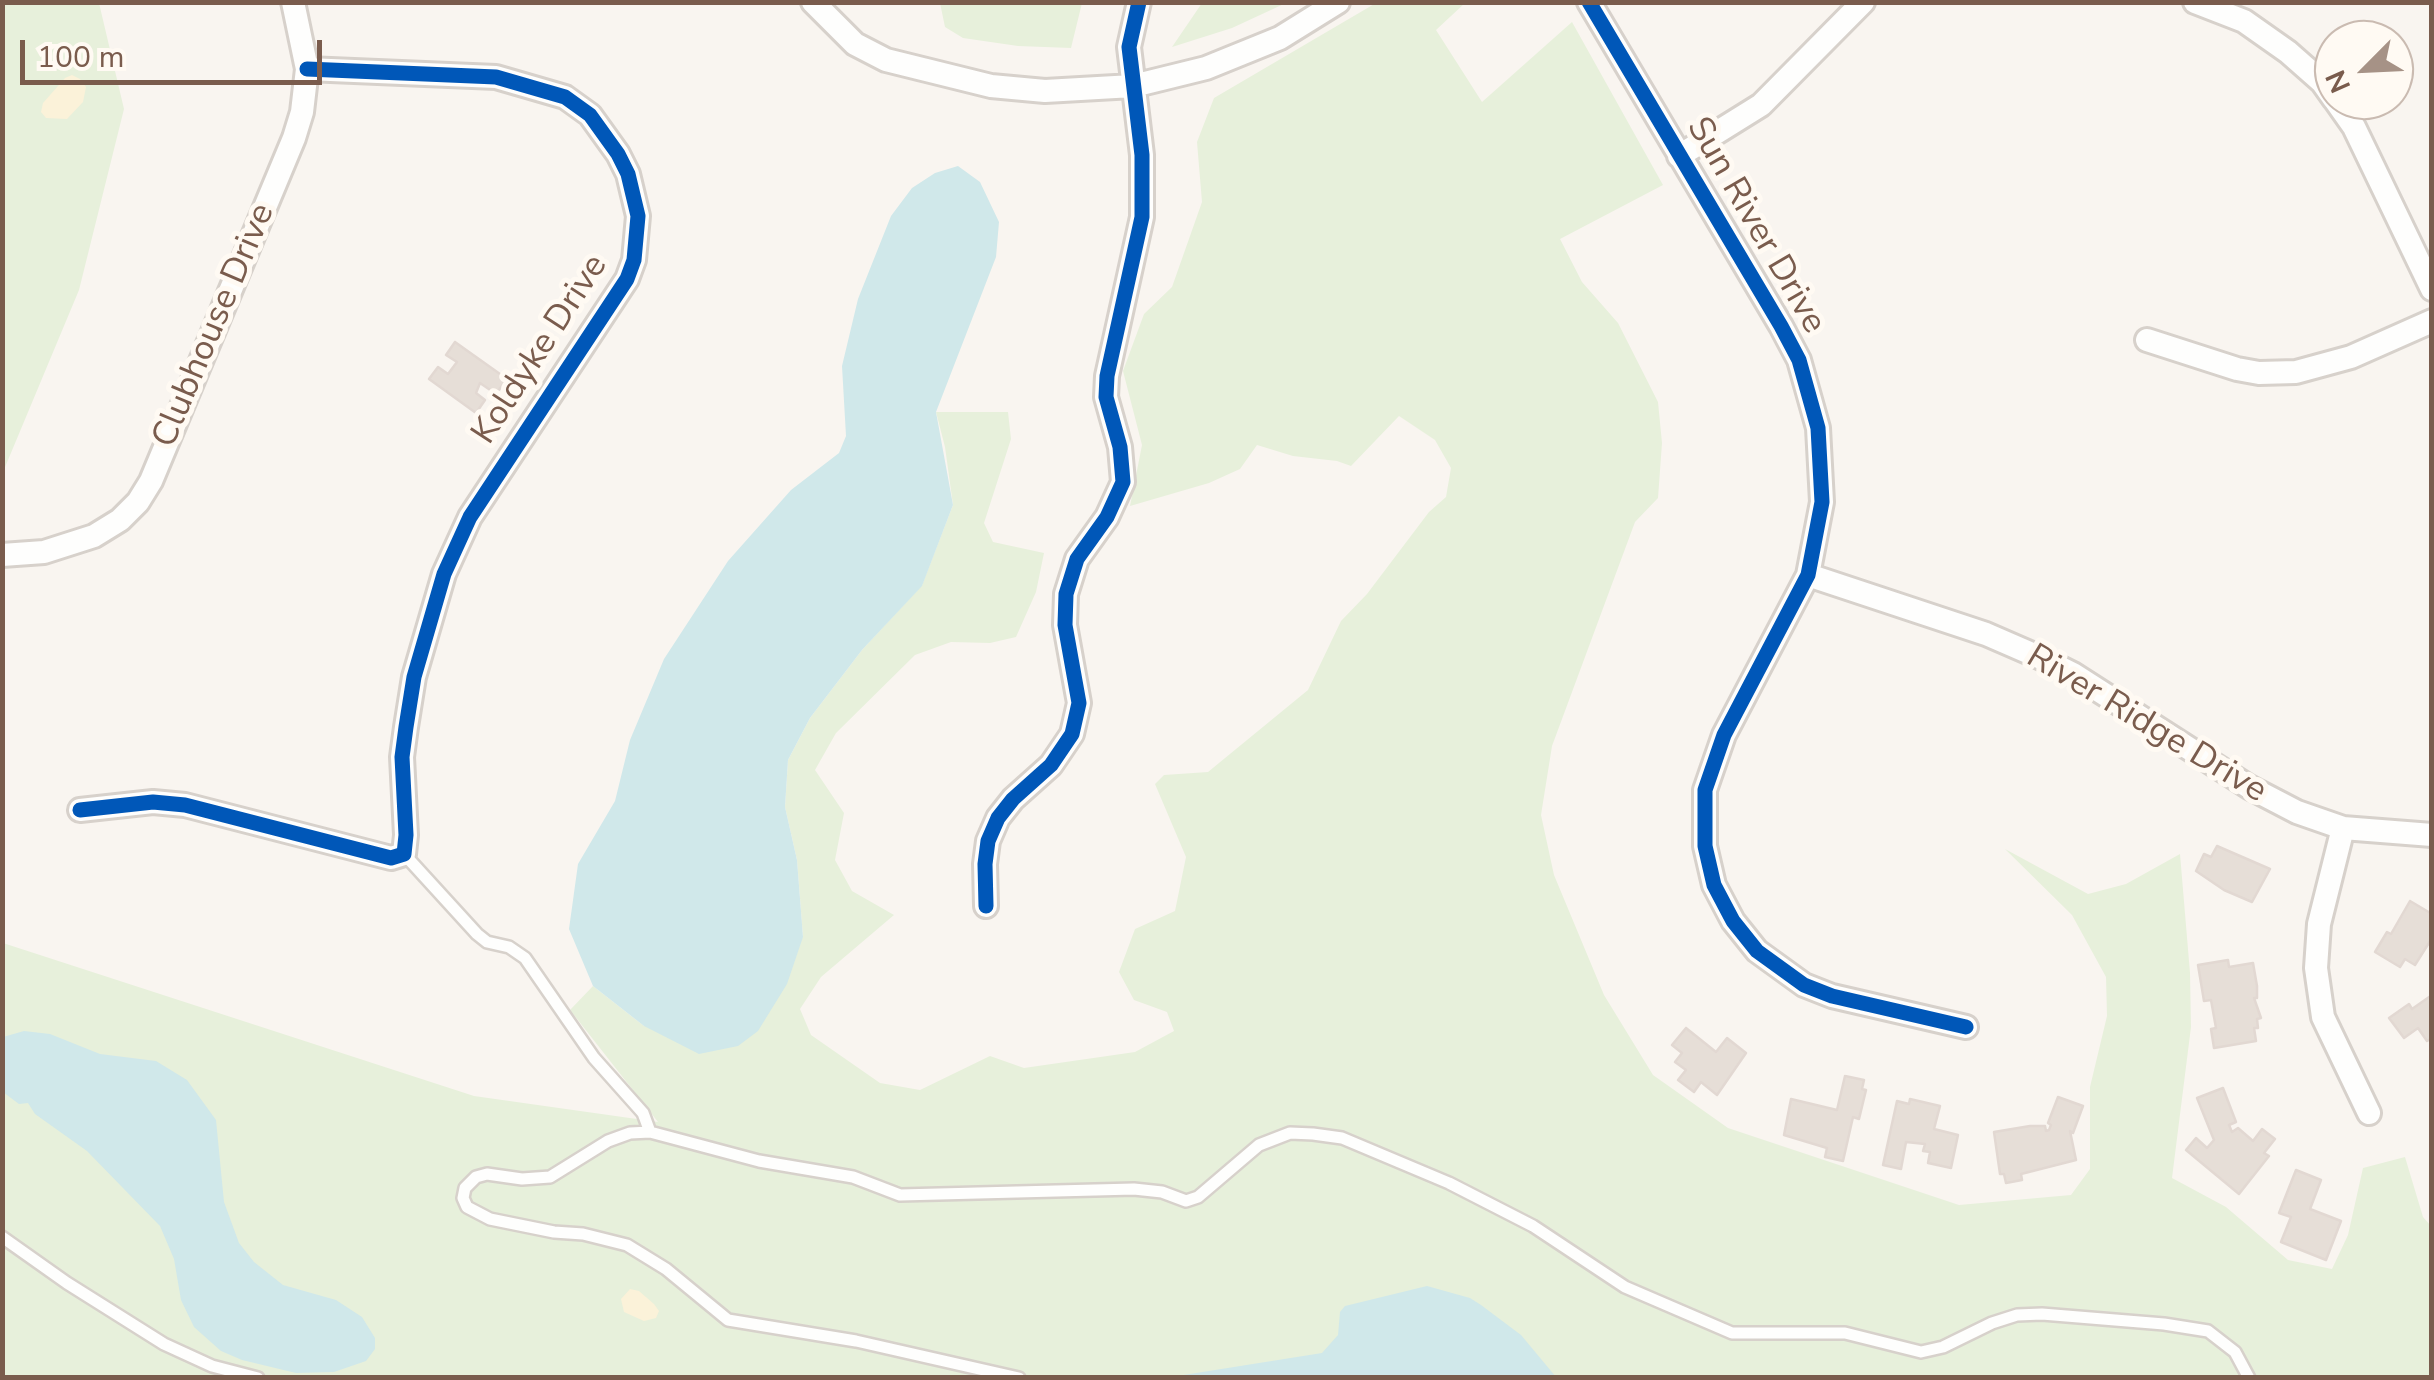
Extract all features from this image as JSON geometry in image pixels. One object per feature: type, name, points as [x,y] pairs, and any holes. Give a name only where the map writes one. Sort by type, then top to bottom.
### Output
[{"type":"street","name":"Clubhouse Drive","points":[[2,554],[71,546],[94,536],[120,520],[138,502],[150,481],[302,112],[306,69],[293,2]]},
{"type":"street","points":[[812,2],[867,52],[927,72],[991,86],[1045,91],[1132,86],[1186,74],[1280,38],[1338,2]]},
{"type":"street","points":[[986,906],[988,841],[998,818],[1051,764],[1077,720],[1078,686],[1065,626],[1066,594],[1077,559],[1107,517],[1123,482],[1120,447],[1106,396],[1142,217],[1142,155],[1132,86],[1130,32],[1139,2]]},
{"type":"street","name":"Sun River Drive","points":[[1589,2],[1781,326],[1799,360],[1818,428],[1822,502],[1808,575],[1714,758],[1702,809],[1714,885],[1733,921],[1756,951],[1804,985],[1842,998],[1966,1027]]},
{"type":"street","points":[[1680,156],[1761,105],[1863,2]]},
{"type":"street","points":[[2195,2],[2244,21],[2314,75]]},
{"type":"street","name":"Koldyke Drive","points":[[306,69],[496,77],[565,97],[590,115],[618,154],[628,174],[638,216],[637,242],[627,279],[470,516],[444,574],[414,677],[406,727],[402,757],[404,854]]},
{"type":"street","points":[[2349,120],[2432,289]]},
{"type":"street","points":[[2147,340],[2258,373],[2296,372],[2351,357],[2432,321]]},
{"type":"street","name":"River Ridge Drive","points":[[1808,575],[1986,634],[2039,657],[2106,694],[2273,801],[2343,828],[2432,835]]},
{"type":"street","points":[[80,810],[153,802],[185,806],[392,858],[404,854]]},
{"type":"street","points":[[2343,828],[2319,924],[2316,968],[2323,1017],[2369,1113]]},
{"type":"lane","points":[[404,854],[486,942],[509,947],[525,958],[594,1058],[643,1113],[650,1132]]},
{"type":"lane","points":[[1019,1378],[856,1341],[728,1320],[666,1269],[627,1246],[476,1214],[464,1198],[465,1188],[476,1177],[487,1174],[522,1179],[550,1177],[608,1141],[630,1133],[650,1132],[759,1161],[852,1177],[900,1195],[1134,1190],[1162,1192],[1186,1201],[1198,1197],[1274,1138],[1290,1132],[1328,1136],[1412,1166],[1465,1191],[1533,1226],[1625,1287],[1732,1332],[1845,1333],[1921,1352],[1944,1347],[1992,1322],[2016,1315],[2164,1324],[2208,1331],[2235,1352],[2250,1378]]},
{"type":"lane","points":[[2,1237],[164,1344],[212,1366],[258,1378]]},
{"type":"green space","points":[[1082,2],[1071,48],[963,38],[945,27],[940,3]]},
{"type":"green space","points":[[1202,2],[1286,3],[1232,28],[1172,47]]},
{"type":"green space","points":[[2,3],[99,3],[124,109],[79,290],[3,472]]},
{"type":"green space","points":[[1376,3],[1465,3],[1436,30],[1482,102],[1572,22],[1663,185],[1560,239],[1582,282],[1618,323],[1658,402],[1662,443],[1658,498],[1635,522],[1552,746],[1541,815],[1554,875],[1604,995],[1653,1075],[1728,1128],[1959,1205],[2071,1195],[2090,1169],[2090,1087],[2107,1016],[2106,977],[2072,915],[2005,849],[2088,894],[2126,884],[2180,854],[2191,1027],[2172,1178],[2226,1207],[2288,1260],[2332,1269],[2348,1235],[2363,1168],[2405,1157],[2423,1217],[2431,1226],[2431,1377],[3,1378],[3,943],[474,1096],[658,1122],[570,1010],[593,986],[644,1026],[803,937],[797,860],[785,807],[788,760],[810,718],[862,650],[922,585],[953,505],[936,412],[1008,412],[1011,439],[984,523],[993,542],[1044,553],[1036,592],[1016,637],[990,643],[951,642],[915,655],[836,733],[815,770],[844,813],[835,860],[852,891],[894,915],[821,977],[800,1009],[811,1035],[880,1083],[920,1090],[990,1056],[1024,1068],[1135,1052],[1174,1031],[1167,1012],[1134,1000],[1119,972],[1135,929],[1175,911],[1186,857],[1155,784],[1164,775],[1208,772],[1308,690],[1341,621],[1367,594],[1429,512],[1446,497],[1451,468],[1435,440],[1399,416],[1351,466],[1257,445],[1240,469],[1209,483],[1130,506],[1142,445],[1123,371],[1144,314],[1172,287],[1202,202],[1197,142],[1214,98]]},
{"type":"sand","points":[[72,75],[86,87],[83,102],[67,119],[46,118],[41,112],[43,103]]},
{"type":"sand","points":[[630,1289],[639,1291],[654,1304],[659,1311],[656,1318],[644,1321],[624,1312],[621,1299]]},
{"type":"water","points":[[958,166],[980,182],[999,222],[996,257],[936,412],[953,505],[922,586],[862,650],[810,718],[788,760],[785,807],[797,860],[803,937],[787,984],[758,1031],[738,1046],[699,1054],[644,1026],[593,986],[569,929],[578,864],[615,801],[630,740],[664,659],[728,561],[791,490],[839,453],[846,436],[842,366],[858,299],[891,216],[912,188],[935,173]]},
{"type":"water","points":[[24,1031],[50,1034],[100,1054],[156,1061],[187,1080],[216,1120],[224,1202],[239,1243],[254,1262],[283,1285],[336,1300],[362,1317],[375,1338],[375,1349],[366,1361],[334,1372],[296,1373],[221,1351],[194,1327],[181,1300],[174,1259],[160,1226],[87,1151],[35,1114],[28,1103],[19,1104],[3,1092],[3,1037]]},
{"type":"water","points":[[1427,1286],[1481,1305],[1521,1335],[1556,1377],[1171,1377],[1322,1353],[1338,1335],[1340,1312],[1345,1306]]},
{"type":"building","points":[[455,342],[507,379],[496,394],[480,383],[476,393],[485,400],[476,413],[429,379],[438,367],[448,374],[457,362],[446,355]]},
{"type":"building","points":[[2217,846],[2270,869],[2252,902],[2224,890],[2196,871],[2204,854],[2211,857]]},
{"type":"building","points":[[2410,901],[2432,914],[2432,938],[2415,965],[2405,959],[2400,967],[2375,952],[2387,932],[2391,934]]},
{"type":"building","points":[[2228,960],[2229,967],[2253,963],[2257,986],[2254,998],[2261,1018],[2257,1019],[2258,1028],[2254,1028],[2256,1041],[2214,1048],[2211,1029],[2216,1028],[2211,1000],[2204,1001],[2198,965]]},
{"type":"building","points":[[2432,995],[2432,1038],[2427,1041],[2418,1028],[2404,1038],[2389,1018]]},
{"type":"building","points":[[1686,1028],[1716,1052],[1727,1038],[1746,1053],[1717,1095],[1701,1082],[1694,1092],[1678,1080],[1686,1070],[1675,1062],[1682,1053],[1672,1045]]},
{"type":"building","points":[[1845,1076],[1864,1080],[1862,1089],[1866,1090],[1859,1119],[1853,1117],[1843,1161],[1825,1157],[1827,1148],[1784,1135],[1791,1099],[1837,1110]]},
{"type":"building","points":[[2223,1088],[2236,1122],[2229,1125],[2232,1132],[2238,1128],[2253,1141],[2262,1129],[2275,1139],[2264,1153],[2269,1156],[2239,1194],[2186,1150],[2196,1138],[2207,1148],[2214,1140],[2197,1098]]},
{"type":"building","points":[[2058,1097],[2083,1106],[2073,1133],[2070,1131],[2076,1160],[2021,1174],[2022,1180],[2006,1183],[2004,1174],[2000,1174],[1994,1132],[2030,1126],[2045,1126],[2049,1130]]},
{"type":"building","points":[[1910,1099],[1940,1106],[1934,1129],[1958,1135],[1951,1168],[1928,1163],[1930,1152],[1923,1151],[1925,1144],[1906,1142],[1901,1169],[1883,1165],[1897,1101],[1909,1104]]},
{"type":"building","points":[[2296,1170],[2321,1180],[2310,1209],[2341,1221],[2326,1260],[2281,1242],[2291,1217],[2279,1213]]},
{"type":"cycle path","points":[[986,906],[988,841],[998,818],[1051,765],[1072,734],[1079,703],[1065,625],[1066,594],[1077,559],[1107,517],[1123,482],[1120,447],[1106,397],[1107,376],[1142,217],[1142,155],[1129,47],[1139,2]]},
{"type":"cycle path","points":[[1589,2],[1781,326],[1799,360],[1818,428],[1822,502],[1808,575],[1724,735],[1705,790],[1705,846],[1714,885],[1733,921],[1757,951],[1804,985],[1832,996],[1966,1027]]},
{"type":"cycle path","points":[[80,810],[153,802],[185,805],[391,858],[404,854],[402,757],[406,727],[414,677],[444,574],[470,517],[627,279],[634,260],[638,216],[628,174],[590,115],[565,97],[496,77],[307,69]]}]
